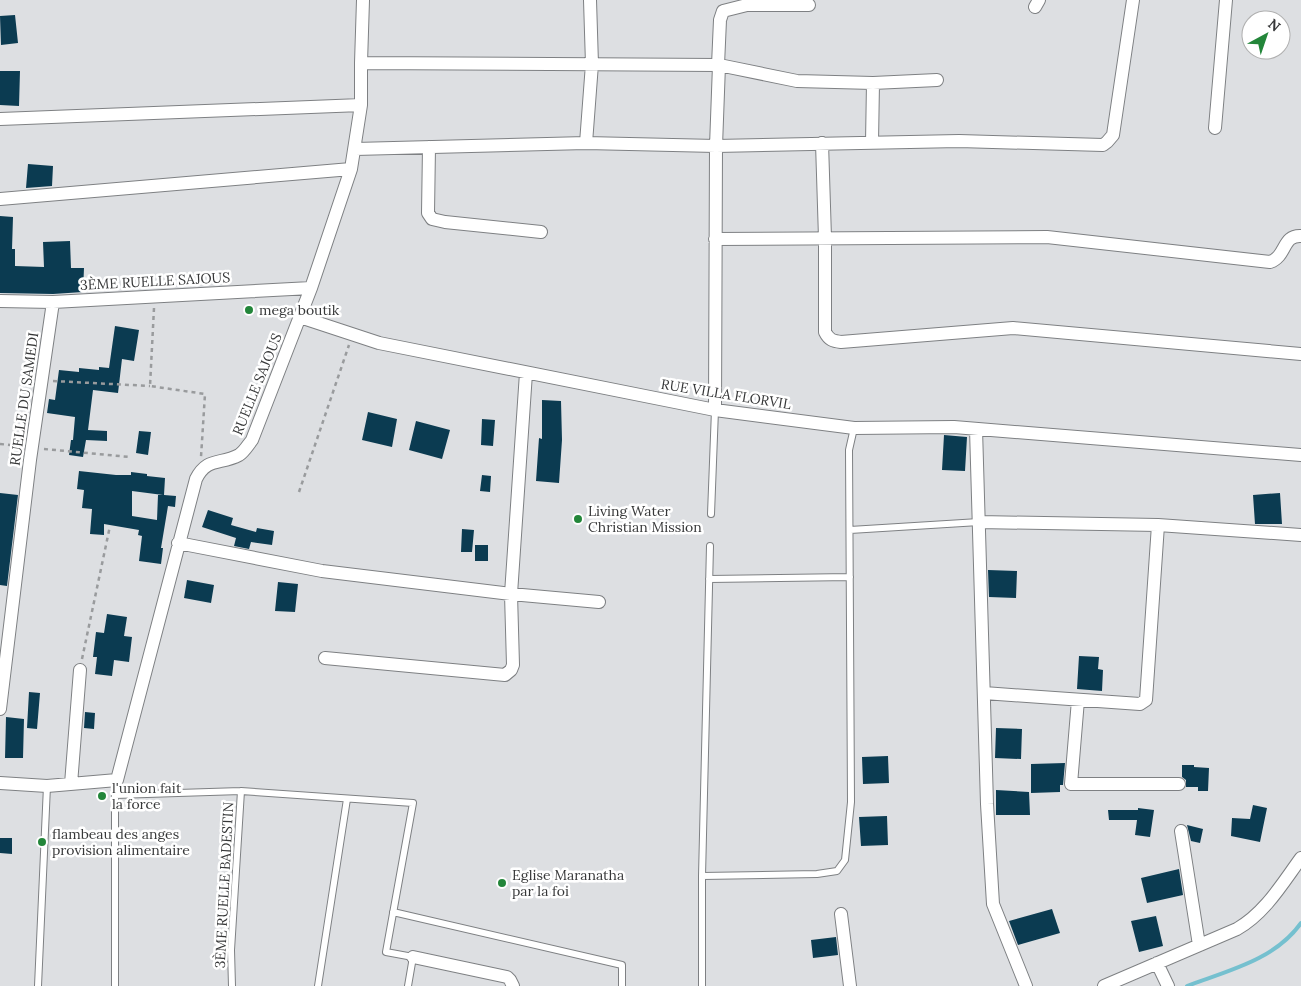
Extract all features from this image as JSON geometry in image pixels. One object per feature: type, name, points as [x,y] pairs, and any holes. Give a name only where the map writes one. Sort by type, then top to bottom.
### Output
[{"type":"street","name":"RUELLE SAJOUS","points":[[200,470],[205,465],[240,454],[252,440],[311,288],[351,169],[355,149],[361,105],[360,63],[363,0]]},
{"type":"street","points":[[586,143],[592,64],[590,0]]},
{"type":"street","points":[[355,149],[586,143],[716,146],[959,141],[1103,145],[1113,135],[1133,0]]},
{"type":"street","points":[[1215,128],[1226,0]]},
{"type":"street","points":[[715,410],[716,146],[720,20],[724,11],[747,5],[809,5]]},
{"type":"street","points":[[360,63],[719,65],[797,81],[873,83],[937,80]]},
{"type":"street","points":[[872,142],[873,83]]},
{"type":"street","points":[[0,119],[361,105]]},
{"type":"street","points":[[822,143],[825,332],[828,338],[833,341],[841,342],[1013,328],[1301,354]]},
{"type":"street","points":[[429,147],[428,213],[432,218],[445,222],[541,232]]},
{"type":"street","points":[[0,200],[351,169]]},
{"type":"street","points":[[716,239],[1047,236],[1270,262],[1279,257],[1291,238],[1301,236]]},
{"type":"street","name":"3ÈME RUELLE SAJOUS","points":[[0,301],[53,302],[311,288]]},
{"type":"street","name":"RUELLE DU SAMEDI","points":[[0,709],[32,448],[53,302]]},
{"type":"street","name":"RUE VILLA FLORVIL","points":[[300,317],[379,343],[715,410],[854,428],[954,427],[1301,455]]},
{"type":"street","points":[[325,658],[505,675],[511,670],[513,665],[511,594],[526,373]]},
{"type":"street","points":[[976,429],[987,804],[993,904],[1026,986]]},
{"type":"street","points":[[0,783],[47,786],[117,780],[178,543],[200,470]]},
{"type":"street","points":[[979,522],[1158,524],[1301,535]]},
{"type":"street","points":[[984,693],[1140,704],[1146,700],[1158,524]]},
{"type":"street","points":[[178,543],[322,571],[511,594],[599,602]]},
{"type":"street","points":[[71,784],[80,670]]},
{"type":"street","points":[[1078,700],[1072,784],[1179,784]]},
{"type":"street","points":[[1181,831],[1199,946]]},
{"type":"street","points":[[1104,986],[1199,946],[1249,922],[1261,911],[1301,858]]},
{"type":"street","points":[[841,914],[850,986]]},
{"type":"street","points":[[413,958],[507,977],[513,986]]},
{"type":"street","points":[[1157,963],[1168,986]]},
{"type":"lane","points":[[711,514],[715,410]]},
{"type":"lane","points":[[702,876],[817,874],[837,871],[846,860],[851,802],[849,450],[854,428]]},
{"type":"lane","points":[[850,530],[979,522]]},
{"type":"lane","points":[[702,986],[702,876],[710,546]]},
{"type":"lane","points":[[709,579],[850,577]]},
{"type":"lane","points":[[115,986],[115,795],[117,780]]},
{"type":"lane","points":[[38,986],[47,786]]},
{"type":"lane","points":[[241,791],[413,803],[386,952],[413,958],[408,986]]},
{"type":"lane","name":"3ÈME RUELLE BADESTIN","points":[[115,795],[241,791],[232,950],[232,986]]},
{"type":"lane","points":[[318,986],[347,799]]},
{"type":"lane","points":[[393,912],[622,965],[622,986]]},
{"type":"path","points":[[150,386],[155,296]]},
{"type":"path","points":[[299,492],[353,335]]},
{"type":"path","points":[[42,380],[150,386],[205,394],[200,470]]},
{"type":"path","points":[[0,444],[130,457]]},
{"type":"path","points":[[80,670],[110,526]]},
{"type":"building","points":[[15,15],[18,43],[1,45],[0,16]]},
{"type":"building","points":[[0,71],[20,71],[19,106],[0,105]]},
{"type":"building","points":[[28,164],[53,166],[52,186],[26,188]]},
{"type":"building","points":[[0,216],[13,217],[12,249],[15,249],[15,266],[44,267],[43,242],[70,241],[71,268],[84,268],[83,292],[53,294],[0,293]]},
{"type":"building","points":[[115,326],[139,330],[134,361],[122,359],[118,393],[93,390],[88,430],[107,431],[107,441],[86,440],[83,457],[69,455],[71,440],[73,440],[75,417],[47,413],[49,399],[55,400],[59,370],[79,372],[79,368],[99,370],[99,367],[109,368]]},
{"type":"building","points":[[542,400],[561,401],[562,440],[559,483],[536,481],[539,438],[542,439]]},
{"type":"building","points":[[368,412],[397,419],[392,447],[362,440]]},
{"type":"building","points":[[482,419],[495,420],[493,446],[481,445]]},
{"type":"building","points":[[416,421],[450,430],[442,459],[409,450]]},
{"type":"building","points":[[139,431],[151,432],[148,455],[136,453]]},
{"type":"building","points":[[944,435],[967,437],[965,471],[942,470]]},
{"type":"building","points":[[79,471],[116,475],[131,475],[131,472],[165,478],[164,495],[176,496],[175,507],[168,506],[161,548],[163,548],[161,564],[139,561],[142,536],[138,535],[139,530],[104,524],[104,535],[90,534],[92,509],[82,508],[84,490],[77,489]],"holes":[[[132,491],[163,495],[158,495],[157,520],[132,516]]]},
{"type":"building","points":[[482,475],[491,476],[490,492],[480,491]]},
{"type":"building","points":[[0,493],[18,495],[7,586],[0,585]]},
{"type":"building","points":[[1280,493],[1282,524],[1255,524],[1253,495]]},
{"type":"building","points":[[208,510],[233,518],[231,525],[256,532],[257,528],[274,531],[272,545],[251,542],[249,549],[234,546],[236,538],[202,527]]},
{"type":"building","points":[[462,529],[474,530],[472,552],[461,552]]},
{"type":"building","points":[[475,545],[488,545],[488,561],[475,561]]},
{"type":"building","points":[[988,570],[1017,571],[1016,598],[989,597]]},
{"type":"building","points":[[187,580],[214,585],[211,603],[184,598]]},
{"type":"building","points":[[278,582],[298,584],[295,612],[275,611]]},
{"type":"building","points":[[107,614],[127,617],[124,636],[132,637],[129,662],[114,660],[112,676],[95,674],[97,657],[93,657],[96,632],[104,633]]},
{"type":"building","points":[[1079,656],[1099,657],[1098,669],[1103,670],[1102,691],[1077,689]]},
{"type":"building","points":[[29,692],[40,693],[37,729],[27,728]]},
{"type":"building","points":[[85,712],[95,713],[94,729],[84,728]]},
{"type":"building","points":[[6,717],[24,719],[23,758],[5,758]]},
{"type":"building","points":[[996,728],[1022,729],[1021,759],[995,758]]},
{"type":"building","points":[[888,756],[889,783],[863,784],[862,757]]},
{"type":"building","points":[[1065,763],[1063,785],[1060,785],[1060,792],[1031,793],[1031,764]]},
{"type":"building","points":[[1182,765],[1209,768],[1208,791],[1198,791],[1198,787],[1186,787],[1186,780],[1182,777]]},
{"type":"building","points":[[996,790],[1029,792],[1030,815],[996,815]]},
{"type":"building","points":[[1253,805],[1267,808],[1260,842],[1231,836],[1232,818],[1250,819]]},
{"type":"building","points":[[1138,808],[1154,810],[1150,837],[1135,835],[1137,820],[1109,820],[1108,810],[1138,810]]},
{"type":"building","points":[[887,816],[888,845],[861,846],[859,817]]},
{"type":"building","points":[[1187,825],[1203,829],[1200,843],[1191,841]]},
{"type":"building","points":[[0,838],[12,838],[12,854],[0,853]]},
{"type":"building","points":[[1179,869],[1183,895],[1147,903],[1141,878]]},
{"type":"building","points":[[1052,909],[1060,933],[1018,945],[1009,921]]},
{"type":"building","points":[[1156,916],[1163,946],[1139,952],[1131,921]]},
{"type":"building","points":[[836,937],[838,955],[813,958],[811,940]]},
{"type":"waterway","points":[[1187,986],[1249,963],[1264,955],[1290,936],[1301,923]]},
{"type":"place","name":"mega boutik","points":[[249,310]]},
{"type":"place","name":"Living Water Christian Mission","points":[[578,519]]},
{"type":"place","name":"l'union fait la force","points":[[102,796]]},
{"type":"place","name":"flambeau des anges provision alimentaire","points":[[42,842]]},
{"type":"place","name":"Eglise Maranatha par la foi","points":[[502,883]]}]
